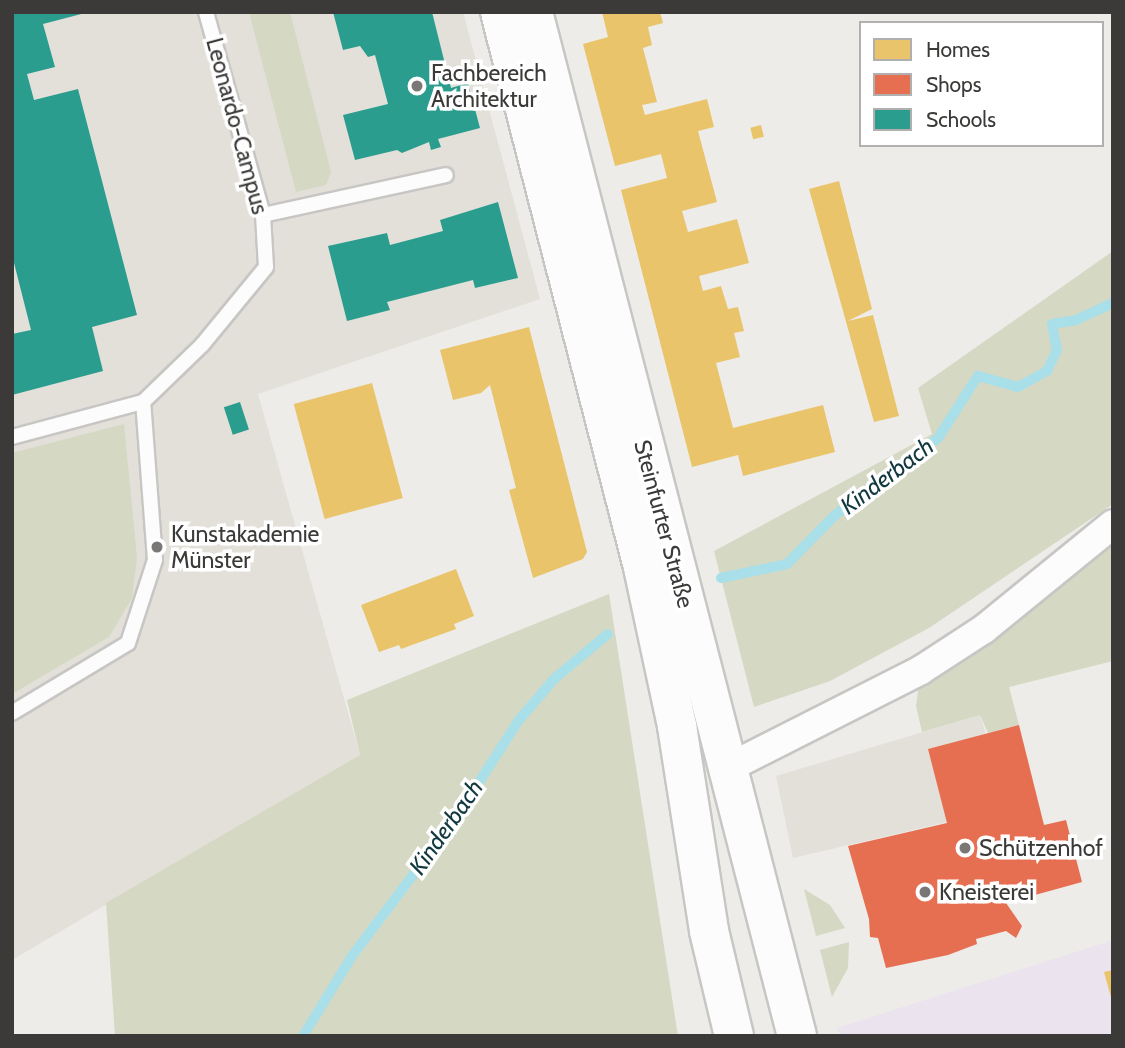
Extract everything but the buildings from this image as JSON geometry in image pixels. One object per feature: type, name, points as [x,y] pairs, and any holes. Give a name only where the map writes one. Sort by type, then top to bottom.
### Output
[{"type":"main road","name":"Steinfurter Straße","points":[[500,12],[643,567],[677,726],[709,931],[734,1036]]},
{"type":"main road","name":"Steinfurter Straße","points":[[533,12],[797,1036]]},
{"type":"street","points":[[728,768],[921,670],[984,629],[1113,524]]},
{"type":"lane","name":"Leonardo-Campus","points":[[12,437],[143,402],[202,345],[266,267],[263,215],[206,12]]},
{"type":"lane","points":[[263,215],[446,175]]},
{"type":"lane","points":[[12,713],[128,643],[155,560],[143,402]]},
{"type":"shaded area","name":"Kunstakademie Münster","points":[[12,12],[463,12],[540,299],[258,394],[360,755],[12,960]]},
{"type":"shaded area","points":[[980,715],[1007,808],[793,858],[776,776]]},
{"type":"shaded area","points":[[1113,940],[1113,1036],[840,1036],[837,1028]]},
{"type":"green space","points":[[249,12],[290,12],[331,172],[326,185],[296,192]]},
{"type":"green space","points":[[1113,251],[1113,504],[929,628],[830,681],[754,707],[714,551],[932,434],[918,388]]},
{"type":"green space","points":[[124,424],[137,558],[132,598],[109,637],[12,694],[12,453]]},
{"type":"green space","points":[[1113,524],[1113,661],[1009,687],[1019,725],[988,733],[980,715],[922,732],[916,706],[921,670]]},
{"type":"green space","points":[[609,594],[678,1036],[115,1036],[106,903],[360,755],[347,700]]},
{"type":"green space","points":[[804,889],[830,905],[845,928],[816,936]]},
{"type":"green space","points":[[849,942],[848,968],[832,997],[820,950]]},
{"type":"waterway","name":"Kinderbach","points":[[721,578],[787,564],[834,516],[938,438],[978,376],[1018,387],[1047,371],[1057,350],[1052,324],[1076,320],[1113,303]]},
{"type":"waterway","name":"Kinderbach","points":[[303,1036],[352,956],[456,818],[519,720],[554,679],[608,634]]},
{"type":"place","name":"Fachbereich Architektur","points":[[417,86]]},
{"type":"place","name":"Kunstakademie Münster","points":[[157,547]]},
{"type":"place","name":"Schützenhof","points":[[965,848]]},
{"type":"place","name":"Kneisterei","points":[[925,892]]}]
